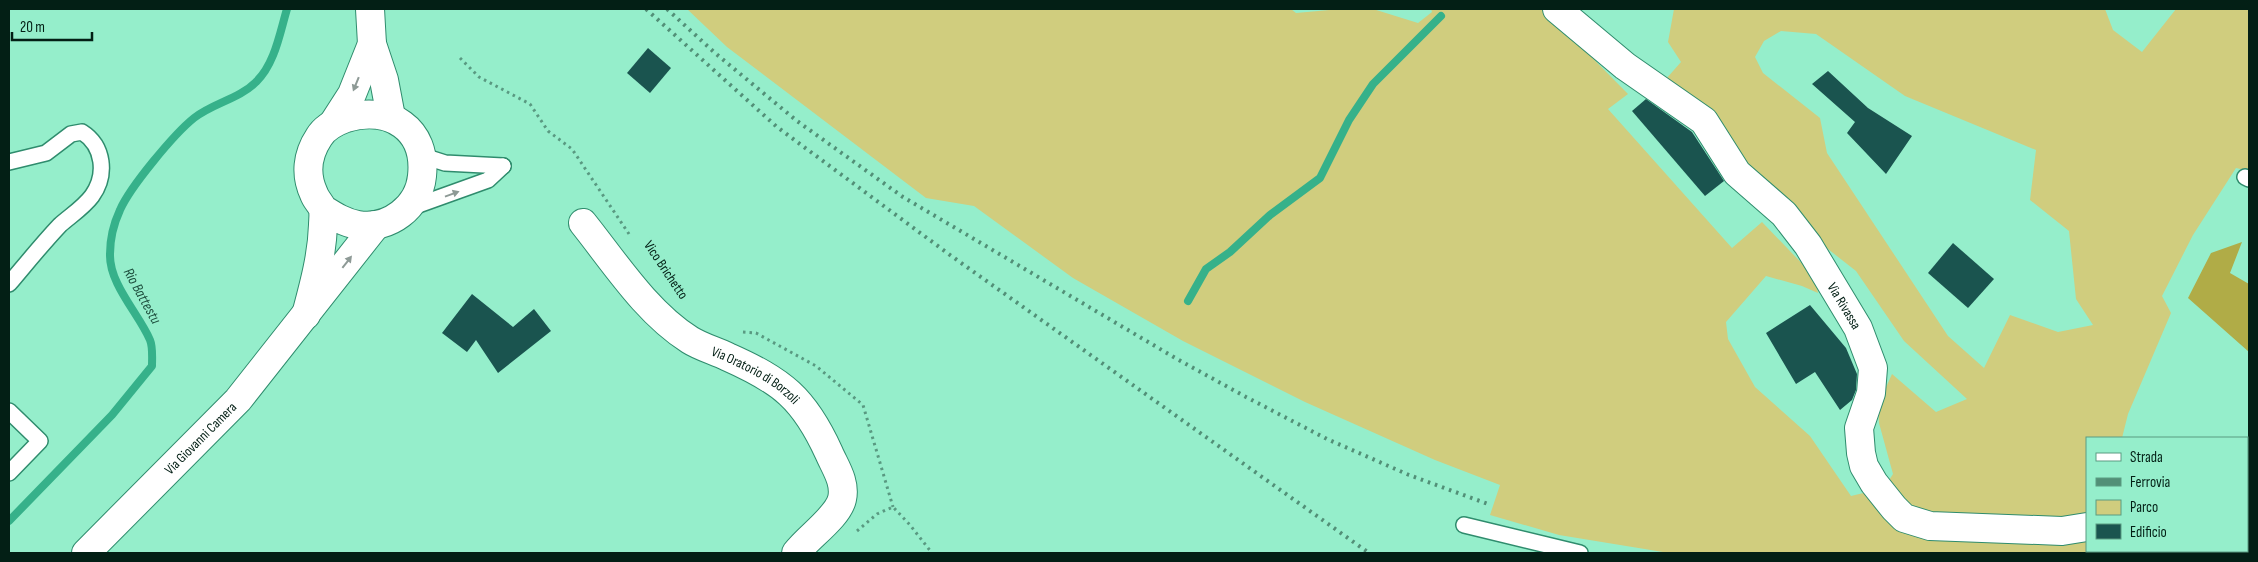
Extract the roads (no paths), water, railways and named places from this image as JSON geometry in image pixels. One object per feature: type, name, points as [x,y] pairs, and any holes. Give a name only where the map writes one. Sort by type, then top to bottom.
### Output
[{"type":"street","points":[[370,9],[372,44],[384,80],[391,117]]},
{"type":"street","name":"Via Rivassa","points":[[1557,9],[1625,66],[1704,121],[1737,173],[1784,214],[1808,246],[1837,290],[1858,328],[1873,368],[1871,393],[1859,428],[1861,453],[1864,466],[1874,482],[1904,518],[1930,526],[1961,529],[1993,528],[2062,531],[2086,527]]},
{"type":"street","points":[[334,122],[356,116],[374,114],[391,117],[405,126],[416,140],[424,156],[419,191],[406,210],[392,220],[376,226],[357,225],[340,219],[324,210],[314,195],[308,176],[309,156],[319,136],[334,122],[352,94],[372,44]]},
{"type":"street","points":[[306,314],[322,249],[324,210]]},
{"type":"street","name":"Via Oratorio di Borzoli","points":[[583,223],[638,292],[664,319],[690,340],[774,380],[793,396],[809,415],[840,478],[843,492],[839,507],[796,553]]},
{"type":"street","name":"Via Giovanni Camera","points":[[86,553],[238,400],[376,226]]},
{"type":"lane","points":[[9,162],[46,153],[71,134],[82,132],[91,138],[96,146],[101,164],[100,178],[92,196],[61,225],[9,284]]},
{"type":"lane","points":[[406,210],[488,180],[503,166],[445,162],[424,156]]},
{"type":"lane","points":[[9,411],[40,441],[9,473]]},
{"type":"lane","points":[[1464,525],[1580,553]]},
{"type":"waterway","name":"Rio Battestu","points":[[9,521],[112,415],[152,366],[150,340],[119,288],[111,265],[111,243],[118,215],[133,188],[164,148],[185,126],[209,108],[242,93],[263,75],[276,47],[287,9]]},
{"type":"waterway","points":[[1188,301],[1206,269],[1230,252],[1270,215],[1320,178],[1349,120],[1373,84],[1441,16]]},
{"type":"railway","points":[[646,9],[777,127],[950,255],[1369,553]]},
{"type":"railway","points":[[667,9],[715,53],[797,121],[903,197],[1177,359],[1246,397],[1327,439],[1409,475],[1488,504]]}]
